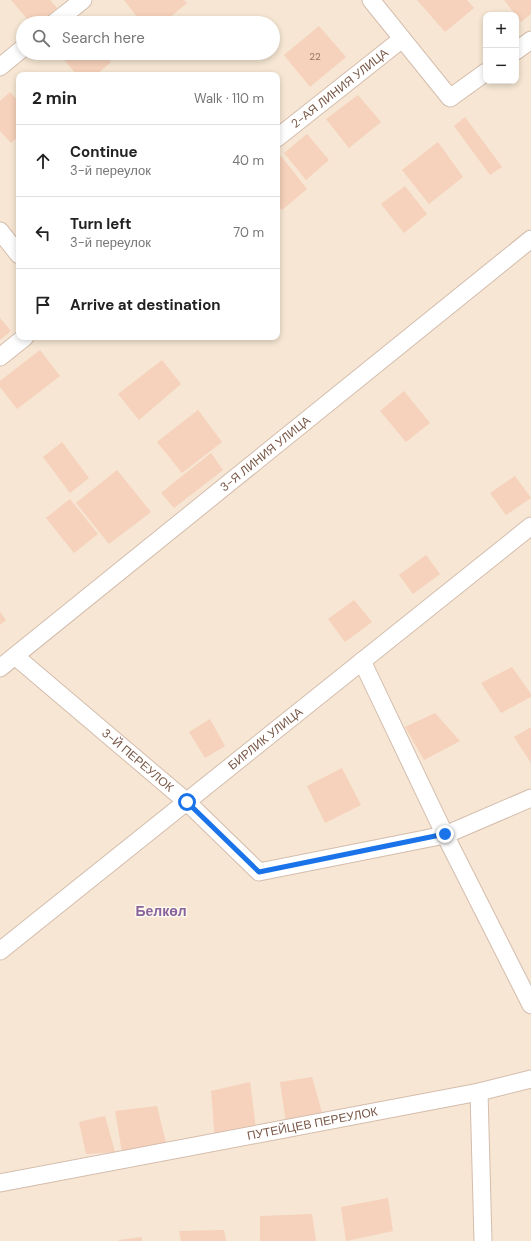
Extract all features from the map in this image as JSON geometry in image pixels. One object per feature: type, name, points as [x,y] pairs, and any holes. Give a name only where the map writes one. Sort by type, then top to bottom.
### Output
[{"type":"street","points":[[63,16],[82,0]]},
{"type":"street","points":[[371,0],[450,98],[483,74]]},
{"type":"street","name":"2-АЯ ЛИНИЯ УЛИЦА","points":[[280,136],[402,39]]},
{"type":"street","points":[[519,49],[531,40]]},
{"type":"street","points":[[0,67],[16,54]]},
{"type":"street","points":[[0,231],[16,251]]},
{"type":"street","name":"3-Я ЛИНИЯ УЛИЦА","points":[[0,668],[531,239]]},
{"type":"street","points":[[0,357],[21,340]]},
{"type":"street","name":"БИРЛИК УЛИЦА","points":[[0,952],[531,526]]},
{"type":"street","name":"3-Й ПЕРЕУЛОК","points":[[14,656],[187,802],[259,872],[445,834],[531,798]]},
{"type":"street","points":[[362,661],[445,834],[531,1005]]},
{"type":"street","name":"ПУТЕЙЦЕВ ПЕРЕУЛОК","points":[[0,1183],[479,1092],[531,1079]]},
{"type":"street","points":[[479,1092],[483,1241]]},
{"type":"shaded area","name":"Белкөл","points":[[0,0],[531,0],[531,1241],[0,1241]]},
{"type":"building","points":[[11,0],[50,0],[57,8],[48,16],[25,16]]},
{"type":"building","points":[[124,0],[184,0],[187,3],[171,16],[137,16]]},
{"type":"building","points":[[417,0],[467,0],[474,8],[445,32]]},
{"type":"building","points":[[504,0],[531,0],[531,14],[521,22],[519,19],[519,12],[513,12]]},
{"type":"building","points":[[319,26],[346,57],[310,87],[284,55]]},
{"type":"building","points":[[64,60],[109,60],[111,62],[99,72],[74,72]]},
{"type":"building","points":[[10,92],[16,99],[16,139],[11,143],[0,131],[0,101]]},
{"type":"building","points":[[358,95],[381,122],[349,148],[326,119]]},
{"type":"building","points":[[465,117],[502,167],[490,175],[454,126]]},
{"type":"building","points":[[307,134],[329,160],[306,180],[284,153]]},
{"type":"building","points":[[438,142],[463,177],[429,204],[402,170]]},
{"type":"building","points":[[281,156],[307,189],[282,210],[280,208]]},
{"type":"building","points":[[405,186],[427,214],[404,233],[381,204]]},
{"type":"building","points":[[0,318],[11,331],[0,340]]},
{"type":"building","points":[[40,350],[60,376],[17,409],[0,387],[0,381]]},
{"type":"building","points":[[162,360],[181,384],[139,420],[118,394]]},
{"type":"building","points":[[404,391],[430,423],[406,442],[380,411]]},
{"type":"building","points":[[198,410],[222,442],[182,473],[157,442]]},
{"type":"building","points":[[62,442],[89,478],[70,493],[43,457]]},
{"type":"building","points":[[211,453],[223,470],[174,508],[161,493]]},
{"type":"building","points":[[117,470],[151,512],[109,544],[76,503]]},
{"type":"building","points":[[515,476],[531,498],[506,515],[490,493]]},
{"type":"building","points":[[70,499],[98,534],[74,553],[46,518]]},
{"type":"building","points":[[426,555],[440,574],[413,594],[399,575]]},
{"type":"building","points":[[354,600],[372,622],[345,642],[328,619]]},
{"type":"building","points":[[0,612],[6,620],[0,625]]},
{"type":"building","points":[[512,667],[531,694],[531,697],[501,713],[481,683]]},
{"type":"building","points":[[435,713],[460,741],[424,760],[405,727]]},
{"type":"building","points":[[210,719],[225,746],[205,758],[189,732]]},
{"type":"building","points":[[531,727],[531,763],[514,737]]},
{"type":"building","points":[[342,768],[361,805],[325,823],[307,786]]},
{"type":"building","points":[[312,1077],[323,1116],[286,1123],[280,1082]]},
{"type":"building","points":[[250,1082],[256,1129],[215,1140],[211,1091]]},
{"type":"building","points":[[157,1106],[167,1147],[122,1152],[115,1111]]},
{"type":"building","points":[[105,1116],[115,1152],[86,1154],[79,1122]]},
{"type":"building","points":[[388,1198],[393,1231],[346,1241],[341,1207]]},
{"type":"building","points":[[312,1214],[316,1241],[260,1241],[260,1216]]},
{"type":"building","points":[[224,1230],[226,1241],[181,1241],[179,1231]]},
{"type":"building","points":[[142,1237],[142,1241],[119,1241],[119,1240]]},
{"type":"district","name":"Белкөл","points":[[161,911]]},
{"type":"route","points":[[187,802],[259,872],[445,834]]}]
